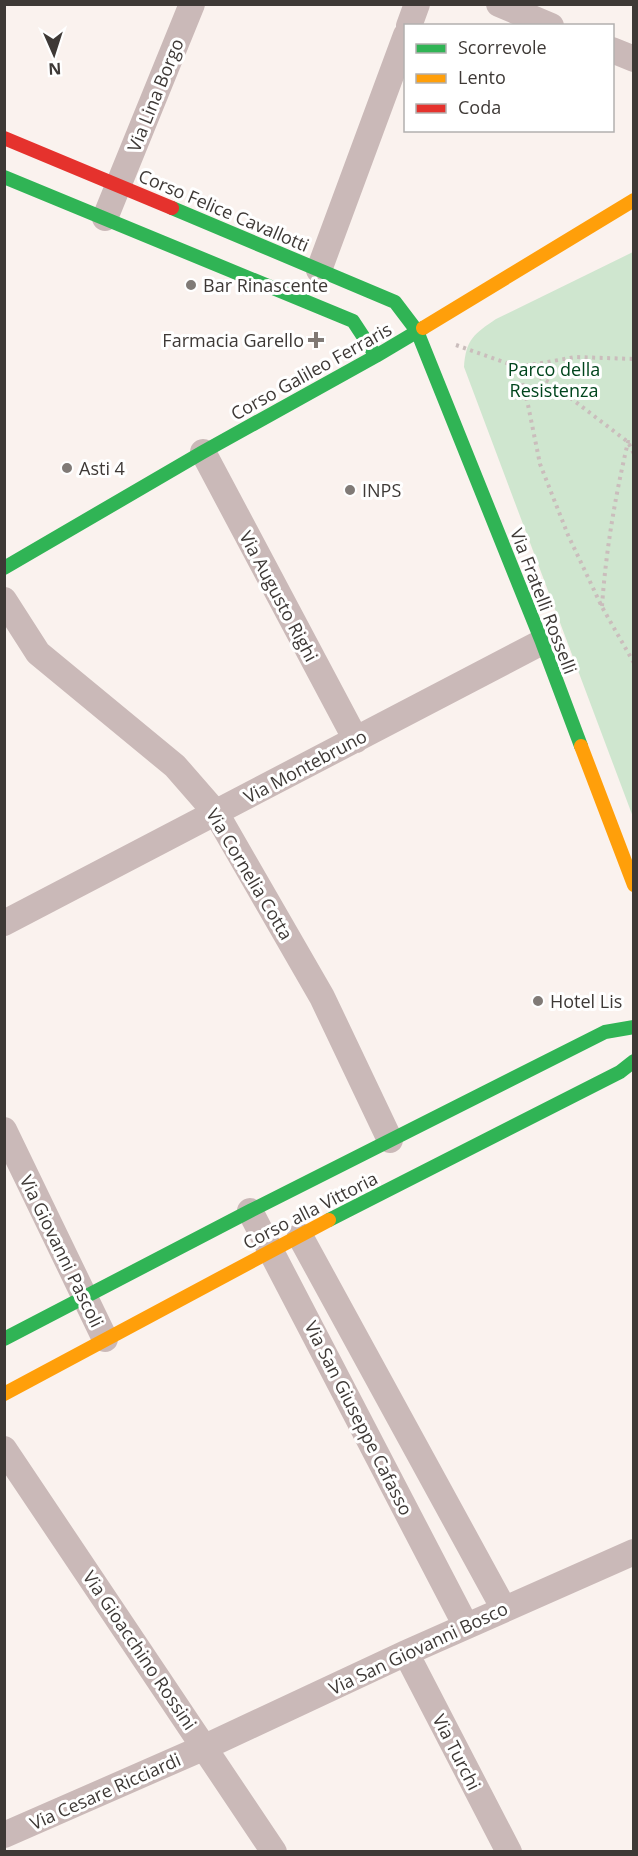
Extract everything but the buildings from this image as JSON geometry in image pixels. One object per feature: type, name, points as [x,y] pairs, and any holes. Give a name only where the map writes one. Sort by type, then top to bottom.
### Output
[{"type":"street","name":"Via Lina Borgo","points":[[105,218],[192,4]]},
{"type":"street","points":[[410,24],[417,4]]},
{"type":"street","points":[[499,4],[546,24]]},
{"type":"street","points":[[319,270],[404,38]]},
{"type":"street","points":[[614,51],[633,59]]},
{"type":"street","name":"Corso Felice Cavallotti","points":[[4,138],[395,302],[417,331]]},
{"type":"street","points":[[4,177],[353,321],[376,356]]},
{"type":"street","name":"Corso Galileo Ferraris","points":[[4,568],[203,452],[376,356],[633,200]]},
{"type":"street","name":"Via Fratelli Rosselli","points":[[417,331],[542,642],[633,885]]},
{"type":"street","name":"Via Augusto Righi","points":[[203,452],[356,740]]},
{"type":"street","name":"Via Cornelia Cotta","points":[[4,600],[38,653],[175,766],[216,813],[322,997],[390,1140]]},
{"type":"street","name":"Via Montebruno","points":[[4,923],[542,642]]},
{"type":"street","name":"Corso alla Vittoria","points":[[4,1339],[250,1210],[604,1032],[633,1027]]},
{"type":"street","name":"Corso alla Vittoria","points":[[4,1394],[272,1250],[620,1072],[633,1061]]},
{"type":"street","name":"Via Giovanni Pascoli","points":[[4,1130],[105,1339]]},
{"type":"street","name":"Via San Giuseppe Cafasso","points":[[250,1210],[466,1626]]},
{"type":"street","name":"Via San Giuseppe Cafasso","points":[[300,1236],[478,1566],[504,1609]]},
{"type":"street","name":"Via Gioacchino Rossini","points":[[4,1449],[274,1851]]},
{"type":"street","name":"Via San Giovanni Bosco","points":[[205,1748],[405,1653],[633,1552]]},
{"type":"street","points":[[444,1582],[478,1566]]},
{"type":"street","name":"Via Turchi","points":[[405,1653],[509,1851]]},
{"type":"street","name":"Via Cesare Ricciardi","points":[[4,1835],[205,1748]]},
{"type":"path","points":[[417,331],[518,367],[551,383],[631,443],[633,454]]},
{"type":"path","points":[[518,367],[576,357],[633,359]]},
{"type":"path","points":[[518,367],[540,464],[567,536],[633,663]]},
{"type":"path","points":[[602,607],[615,498],[631,443]]},
{"type":"green space","name":"Parco della Resistenza","points":[[633,252],[633,817],[464,367],[472,338],[496,319]]},
{"type":"traffic: fast","points":[[4,177],[353,321],[376,356]]},
{"type":"traffic: fast","points":[[172,208],[395,302],[417,331],[542,642],[581,746]]},
{"type":"traffic: fast","points":[[4,568],[423,328]]},
{"type":"traffic: fast","points":[[4,1339],[250,1211],[605,1032],[634,1027]]},
{"type":"traffic: fast","points":[[329,1220],[620,1072],[634,1061]]},
{"type":"traffic: slow","points":[[423,328],[634,200]]},
{"type":"traffic: slow","points":[[581,746],[634,885]]},
{"type":"traffic: slow","points":[[4,1394],[329,1220]]},
{"type":"traffic: jam","points":[[4,138],[172,208]]},
{"type":"place","name":"Bar Rinascente","points":[[191,285]]},
{"type":"place","name":"Farmacia Garello","points":[[316,340]]},
{"type":"place","name":"Asti 4","points":[[67,468]]},
{"type":"place","name":"INPS","points":[[350,490]]},
{"type":"place","name":"Hotel Lis","points":[[538,1001]]}]
